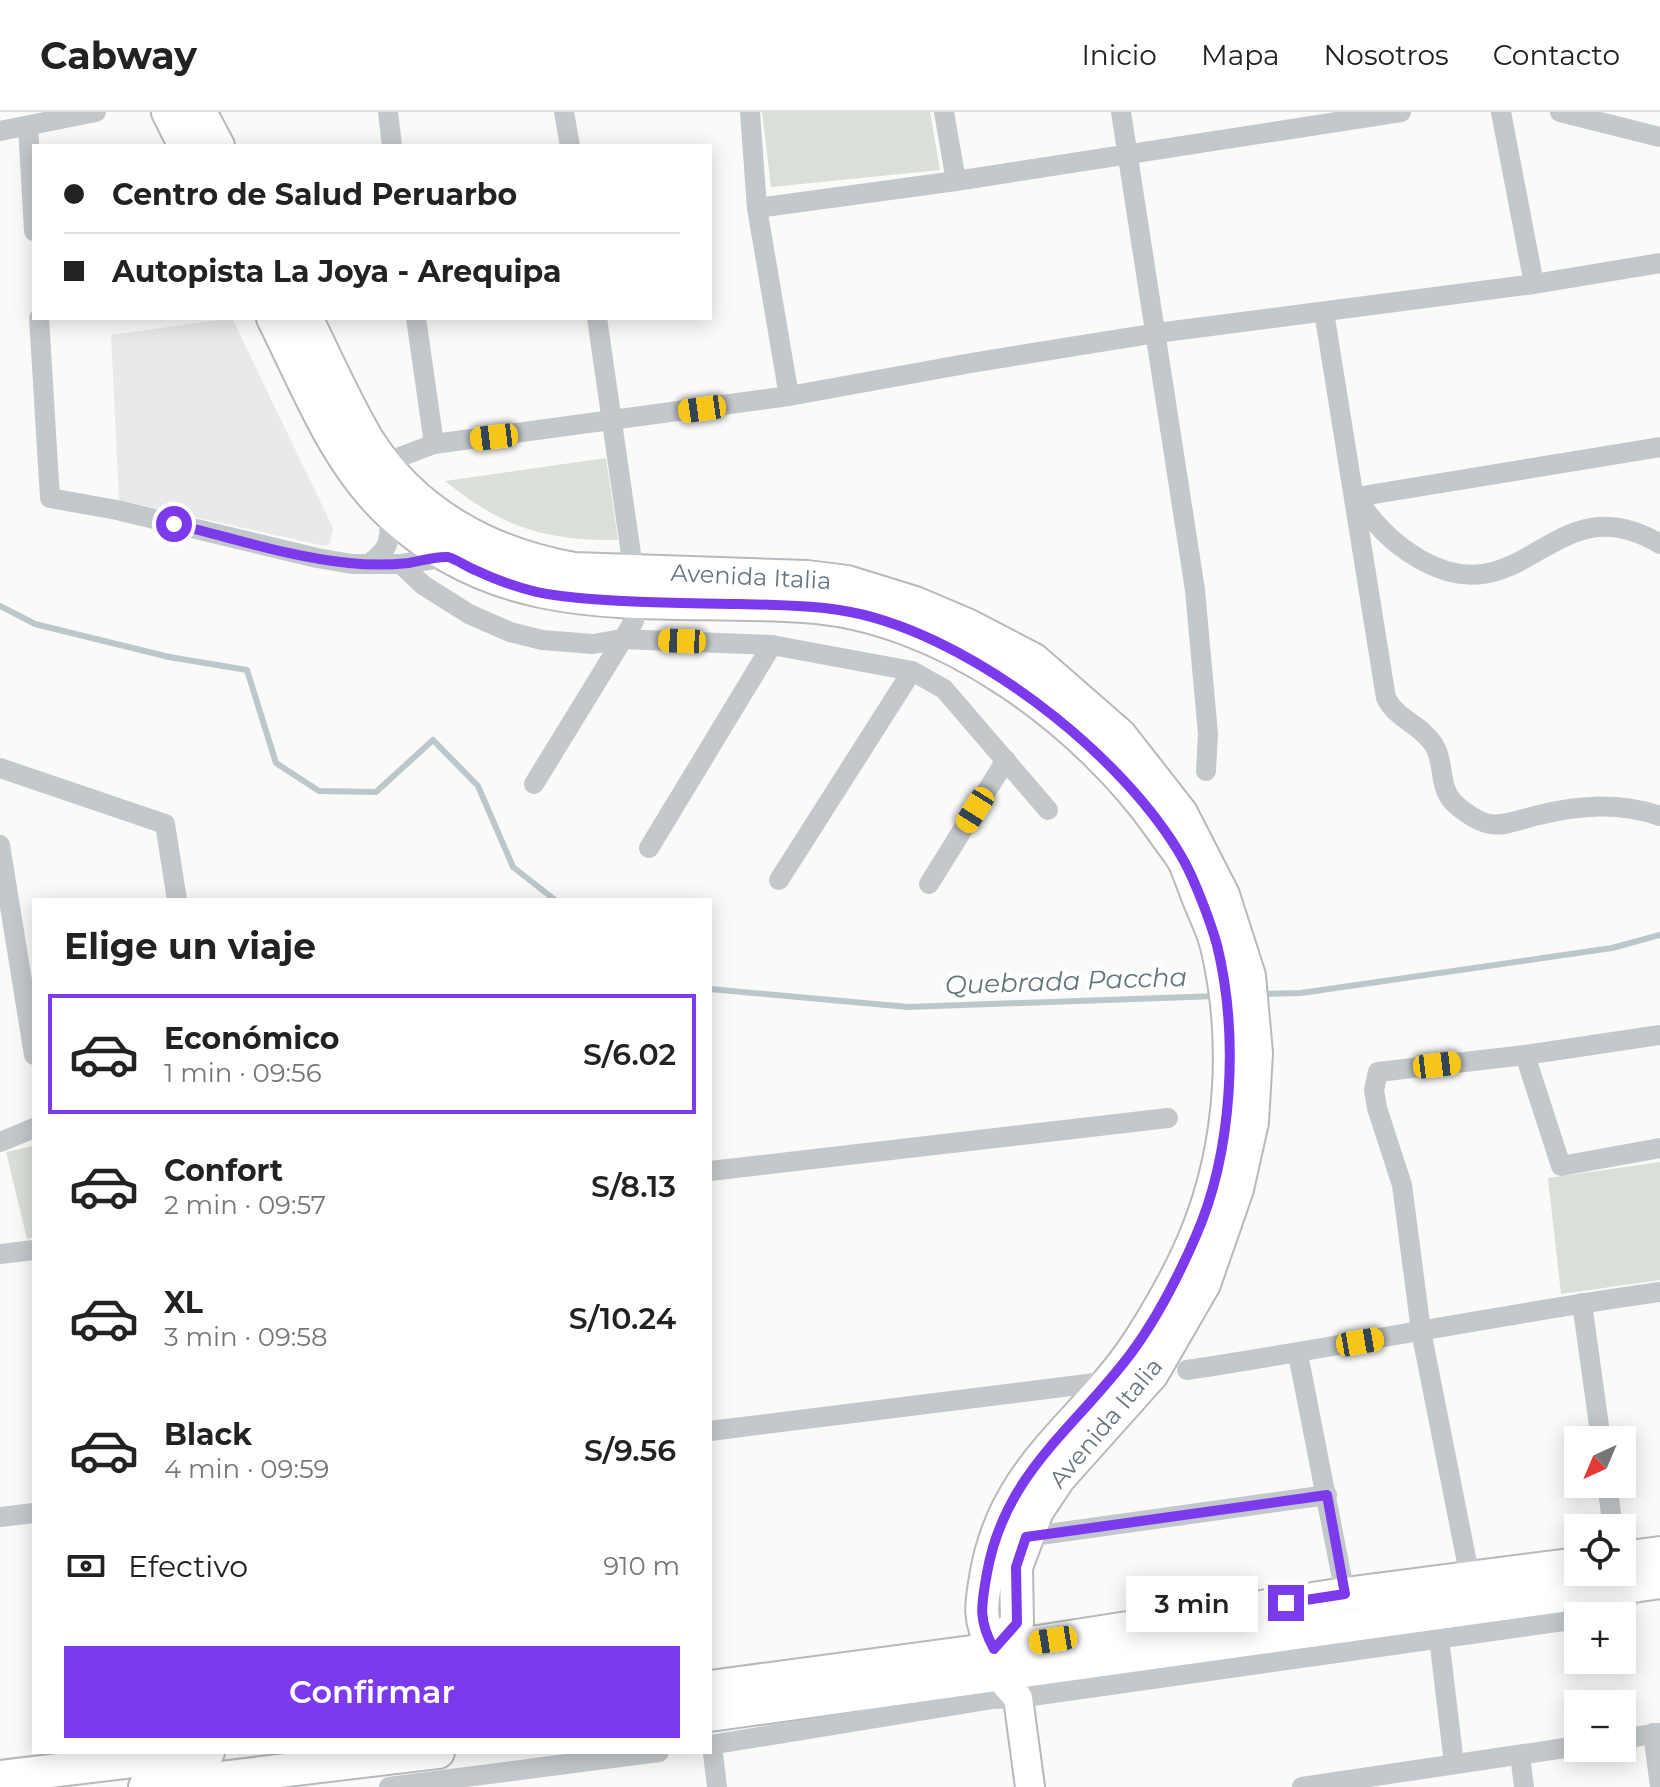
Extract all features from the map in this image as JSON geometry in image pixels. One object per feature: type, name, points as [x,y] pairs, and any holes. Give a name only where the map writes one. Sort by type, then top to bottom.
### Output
[{"type":"main road","points":[[168,112],[184,144]]},
{"type":"main road","points":[[200,112],[217,144]]},
{"type":"main road","name":"Avenida Italia","points":[[274,320],[340,451],[355,473],[390,514],[448,557],[503,582],[548,595],[807,577],[847,582],[902,599],[954,619],[1034,660],[1120,735],[1181,813],[1223,895],[1249,976],[1256,1053],[1252,1122],[1225,1190],[1204,1284],[1152,1374],[1059,1478],[1041,1503],[1016,1567],[1017,1623],[1001,1680]]},
{"type":"main road","name":"Avenida Italia","points":[[307,320],[367,438],[411,494],[434,513],[489,545],[634,587],[856,613],[905,628],[962,655],[1016,687],[1075,732],[1137,794],[1184,862],[1216,943],[1230,1030],[1225,1190],[1136,1346],[1109,1382],[1039,1459],[1021,1483],[1003,1520],[990,1557],[982,1614],[982,1626],[1001,1680]]},
{"type":"main road","points":[[1636,1556],[1660,1553]]},
{"type":"main road","points":[[712,1687],[1001,1680],[1345,1594],[1564,1566]]},
{"type":"main road","points":[[712,1735],[1001,1680],[1650,1583]]},
{"type":"main road","points":[[0,1777],[191,1754]]},
{"type":"main road","points":[[145,1787],[442,1773]]},
{"type":"street","points":[[0,131],[96,112]]},
{"type":"street","points":[[388,112],[392,144]]},
{"type":"street","points":[[564,112],[570,144]]},
{"type":"street","points":[[750,112],[757,208],[789,396]]},
{"type":"street","points":[[944,112],[956,181]]},
{"type":"street","points":[[1121,112],[1195,590],[1208,734],[1206,771]]},
{"type":"street","points":[[757,208],[956,181],[1401,112]]},
{"type":"street","points":[[1501,112],[1534,284]]},
{"type":"street","points":[[1560,112],[1660,137]]},
{"type":"street","points":[[28,126],[32,196]]},
{"type":"street","points":[[384,463],[434,444],[614,422],[789,396],[1157,333],[1534,284],[1660,263]]},
{"type":"street","points":[[1324,312],[1386,698],[1393,711],[1420,729],[1433,743],[1441,759],[1444,787],[1453,802],[1472,816],[1491,824],[1573,807],[1626,806],[1660,816]]},
{"type":"street","points":[[39,320],[50,498],[117,510],[352,564],[401,564],[448,557]]},
{"type":"street","points":[[416,320],[434,444]]},
{"type":"street","points":[[534,784],[634,621],[634,587],[614,422],[597,320]]},
{"type":"street","points":[[1356,497],[1660,447]]},
{"type":"street","points":[[1356,497],[1368,517],[1403,549],[1457,575],[1490,575],[1504,570],[1558,539],[1591,527],[1606,525],[1634,530],[1660,544]]},
{"type":"street","points":[[370,563],[383,554],[389,543],[390,514]]},
{"type":"street","points":[[401,564],[423,585],[469,614],[510,632],[542,640],[582,643],[622,639],[772,645],[912,671],[944,689],[1048,810]]},
{"type":"street","points":[[649,848],[772,645]]},
{"type":"street","points":[[779,880],[912,671]]},
{"type":"street","points":[[929,884],[1006,760]]},
{"type":"street","points":[[0,768],[165,824],[177,898]]},
{"type":"street","points":[[0,845],[32,1043]]},
{"type":"street","points":[[1470,1578],[1421,1331],[1402,1185],[1377,1108],[1374,1090],[1378,1072],[1660,1035]]},
{"type":"street","points":[[1525,1055],[1561,1166],[1660,1148]]},
{"type":"street","points":[[712,1171],[1168,1118]]},
{"type":"street","points":[[0,1142],[32,1129]]},
{"type":"street","points":[[0,1254],[32,1250]]},
{"type":"street","points":[[1187,1370],[1660,1292]]},
{"type":"street","points":[[1582,1303],[1599,1426]]},
{"type":"street","points":[[1298,1354],[1345,1594]]},
{"type":"street","points":[[712,1431],[1109,1382],[1152,1374]]},
{"type":"street","points":[[1026,1537],[1327,1495]]},
{"type":"street","points":[[0,1517],[32,1513]]},
{"type":"street","points":[[1629,1602],[1650,1583]]},
{"type":"street","points":[[1030,1787],[1001,1680],[1439,1638],[1564,1621]]},
{"type":"street","points":[[1439,1638],[1454,1764]]},
{"type":"street","points":[[1636,1737],[1656,1733],[1660,1787]]},
{"type":"street","points":[[712,1744],[717,1787]]},
{"type":"street","points":[[1302,1787],[1564,1748]]},
{"type":"street","points":[[389,1787],[442,1773],[638,1754]]},
{"type":"street","points":[[1520,1755],[1524,1787]]},
{"type":"shaded area","points":[[762,112],[930,112],[940,170],[771,187]]},
{"type":"shaded area","points":[[233,320],[333,528],[330,544],[324,546],[119,500],[111,335]]},
{"type":"shaded area","points":[[606,458],[618,540],[568,538],[526,528],[486,510],[445,481]]},
{"type":"shaded area","points":[[32,1146],[32,1238],[27,1239],[6,1152]]},
{"type":"shaded area","points":[[1660,1162],[1660,1280],[1561,1294],[1548,1178]]},
{"type":"waterway","name":"Quebrada Paccha","points":[[0,606],[35,624],[169,657],[247,670],[276,763],[319,791],[376,792],[433,740],[478,786],[513,867],[552,898]]},
{"type":"waterway","name":"Quebrada Paccha","points":[[1261,994],[1301,993],[1612,948],[1660,935]]},
{"type":"waterway","name":"Quebrada Paccha","points":[[712,989],[908,1007],[1217,996]]},
{"type":"route","points":[[174,524],[352,564],[401,564],[448,557],[503,582],[548,595],[602,601],[805,606],[870,616],[905,628],[962,655],[1016,687],[1075,732],[1137,794],[1184,862],[1216,943],[1230,1030],[1226,1117],[1212,1190],[1196,1236],[1165,1299],[1109,1382],[1039,1459],[1012,1501],[990,1557],[982,1626],[994,1649],[1017,1623],[1016,1567],[1026,1537],[1327,1495],[1345,1594],[1286,1603]]}]
